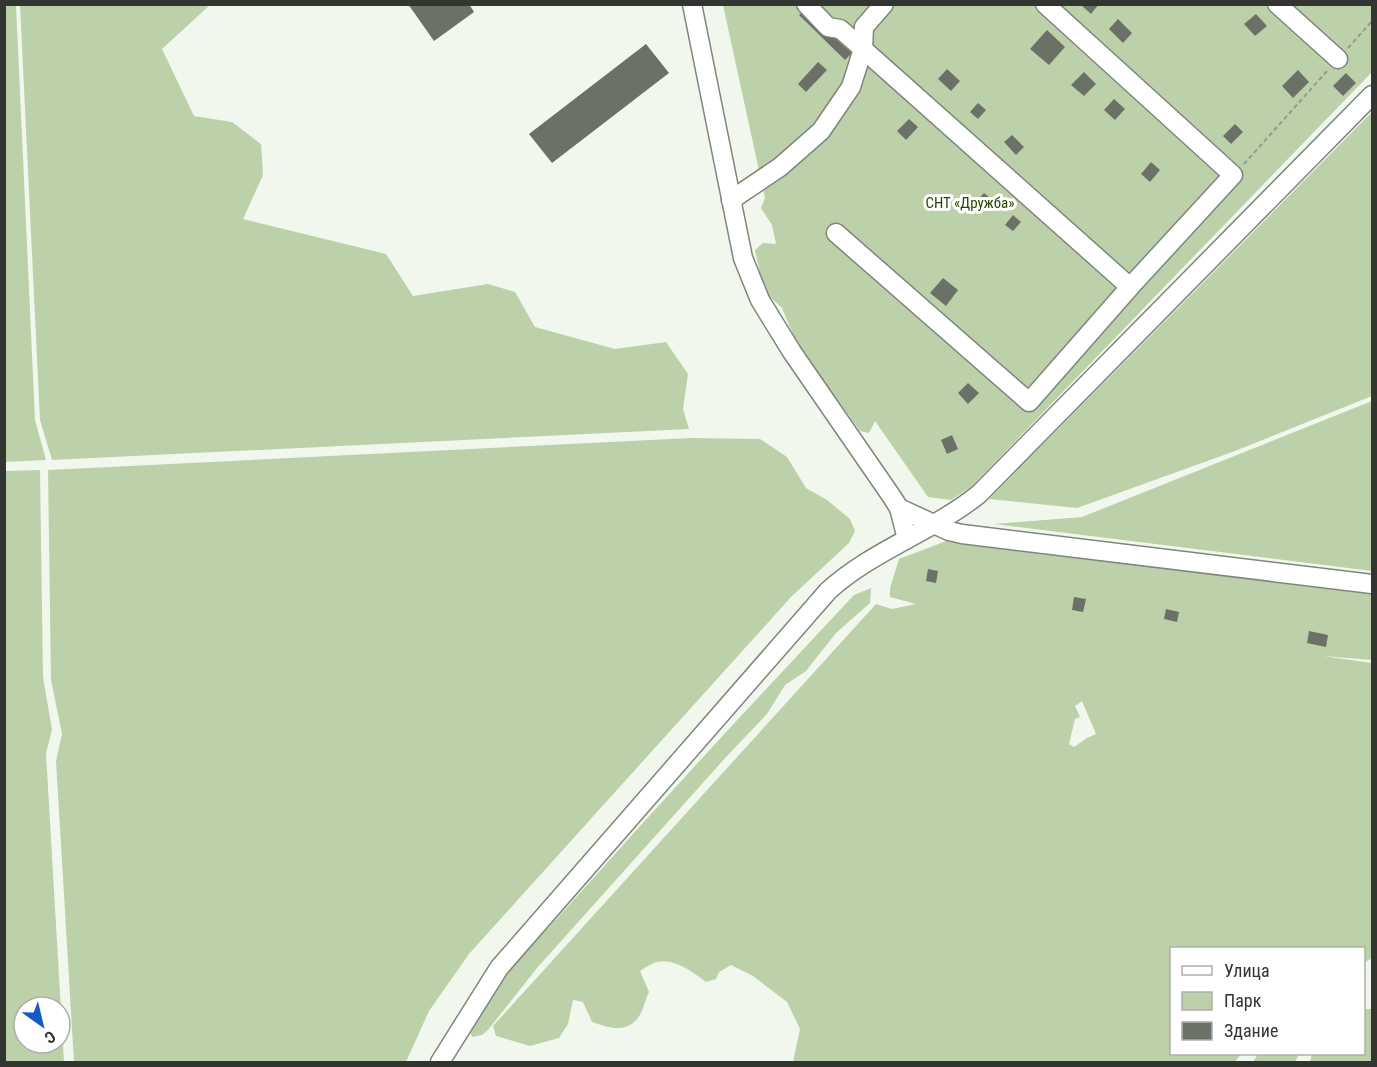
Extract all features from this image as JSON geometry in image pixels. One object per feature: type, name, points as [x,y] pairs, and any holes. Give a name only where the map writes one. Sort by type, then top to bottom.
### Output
[{"type":"street","points":[[692,4],[743,258],[760,300],[792,352],[899,508],[907,539]]},
{"type":"street","points":[[806,4],[828,27],[840,29],[863,49],[1130,287]]},
{"type":"street","points":[[731,201],[780,167],[821,131],[851,87],[863,49],[864,27],[884,4]]},
{"type":"street","points":[[836,233],[1029,402],[1130,287],[1233,176],[1045,4]]},
{"type":"street","points":[[1277,4],[1338,59]]},
{"type":"street","points":[[440,1062],[499,968],[828,591],[860,565],[935,525],[979,494],[1020,455],[1372,95]]},
{"type":"street","points":[[899,508],[935,525],[962,534],[1372,584]]},
{"type":"path","points":[[1233,176],[1372,21]]},
{"type":"green space","points":[[4,5],[16,5],[35,420],[46,460],[5,462]]},
{"type":"green space","points":[[20,5],[210,5],[162,49],[194,116],[232,122],[261,144],[263,175],[243,219],[386,254],[413,296],[488,284],[515,292],[535,327],[615,349],[666,342],[688,374],[683,409],[689,429],[52,460],[40,420]]},
{"type":"green space","name":"СНТ «Дружба»","points":[[723,5],[1372,5],[1372,72],[972,486],[951,500],[928,497],[875,421],[869,433],[860,431],[797,344],[782,308],[764,291],[755,250],[763,243],[776,244],[772,225],[761,208],[765,198]]},
{"type":"green space","points":[[1372,112],[1372,396],[1235,451],[1077,508],[989,499]]},
{"type":"green space","points":[[1372,401],[1372,571],[994,524],[1082,517]]},
{"type":"green space","points":[[691,438],[760,439],[787,457],[806,488],[827,500],[850,519],[855,531],[849,543],[791,597],[469,954],[429,1011],[406,1062],[74,1062],[72,995],[70,995],[56,761],[62,734],[51,680],[48,470]]},
{"type":"green space","points":[[40,470],[43,677],[52,730],[46,753],[60,995],[12,995],[12,1055],[64,1055],[64,1062],[5,1062],[5,471]]},
{"type":"green space","points":[[949,540],[1063,551],[1372,593],[1372,660],[1323,656],[1372,663],[1372,958],[1365,962],[1365,947],[1170,947],[1170,1055],[1240,1055],[1235,1062],[793,1062],[800,1029],[787,1002],[753,976],[731,965],[719,972],[716,979],[706,982],[677,964],[664,961],[653,963],[640,971],[649,992],[639,1016],[632,1024],[615,1028],[592,1022],[583,1002],[573,1000],[568,1024],[559,1038],[530,1046],[496,1036],[493,1026],[876,604],[892,609],[916,604],[890,597],[890,588],[899,559]],"holes":[[[1082,701],[1096,734],[1074,747],[1069,744],[1075,719],[1080,717],[1075,706]]]},
{"type":"green space","points":[[871,588],[870,603],[836,633],[806,671],[785,685],[767,714],[537,968],[488,1030],[482,1035],[472,1037],[469,1028],[479,1011],[520,959],[854,595]]},
{"type":"green space","points":[[1365,1009],[1372,1009],[1372,1062],[1310,1062],[1312,1055],[1365,1055]]},
{"type":"green space","points":[[1257,1055],[1298,1055],[1295,1062],[1253,1062]]},
{"type":"building","points":[[408,4],[469,4],[474,12],[434,41]]},
{"type":"building","points":[[1080,4],[1099,4],[1091,14]]},
{"type":"building","points":[[806,8],[852,53],[845,60],[799,15]]},
{"type":"building","points":[[1256,14],[1267,26],[1255,36],[1244,24]]},
{"type":"building","points":[[1118,19],[1132,33],[1123,43],[1109,29]]},
{"type":"building","points":[[1047,30],[1065,47],[1049,65],[1030,49]]},
{"type":"building","points":[[646,44],[669,73],[552,163],[529,134]]},
{"type":"building","points":[[818,62],[827,70],[806,92],[798,84]]},
{"type":"building","points":[[947,69],[960,81],[951,91],[938,79]]},
{"type":"building","points":[[1298,70],[1309,82],[1293,98],[1282,86]]},
{"type":"building","points":[[1084,72],[1096,84],[1084,96],[1071,85]]},
{"type":"building","points":[[1346,73],[1356,83],[1343,96],[1333,86]]},
{"type":"building","points":[[1114,99],[1125,109],[1115,120],[1104,110]]},
{"type":"building","points":[[978,103],[986,110],[978,119],[970,112]]},
{"type":"building","points":[[909,119],[918,127],[906,140],[897,131]]},
{"type":"building","points":[[1235,124],[1243,132],[1231,144],[1223,136]]},
{"type":"building","points":[[1012,135],[1024,147],[1016,155],[1004,142]]},
{"type":"building","points":[[1151,162],[1160,170],[1150,182],[1141,174]]},
{"type":"building","points":[[984,193],[995,202],[986,211],[976,202]]},
{"type":"building","points":[[1013,215],[1021,222],[1013,231],[1005,225]]},
{"type":"building","points":[[943,278],[958,290],[946,306],[930,293]]},
{"type":"building","points":[[968,383],[979,393],[968,404],[958,393]]},
{"type":"building","points":[[952,435],[958,449],[947,454],[941,440]]},
{"type":"building","points":[[928,569],[938,571],[936,583],[926,581]]},
{"type":"building","points":[[1074,597],[1086,599],[1083,612],[1072,610]]},
{"type":"building","points":[[1166,609],[1179,612],[1177,622],[1164,619]]},
{"type":"building","points":[[1309,631],[1328,635],[1326,647],[1307,643]]}]
